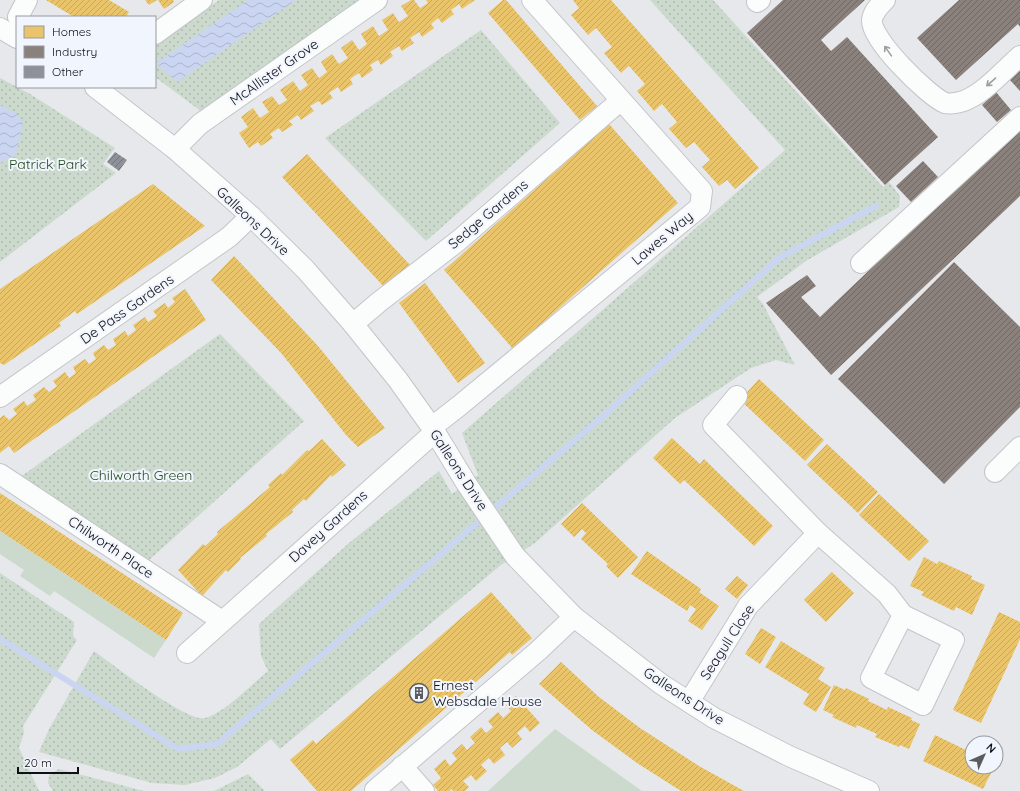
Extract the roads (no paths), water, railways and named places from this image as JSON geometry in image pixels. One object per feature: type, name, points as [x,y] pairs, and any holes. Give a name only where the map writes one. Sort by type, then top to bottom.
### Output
[{"type":"street","points":[[18,16],[27,0]]},
{"type":"street","points":[[156,33],[202,0]]},
{"type":"street","name":"McAllister Grove","points":[[175,149],[200,124],[378,0]]},
{"type":"street","name":"Lawes Way","points":[[433,429],[700,206],[702,191],[620,101],[532,0]]},
{"type":"street","points":[[885,0],[876,10],[872,21],[876,33],[894,59],[926,89],[946,103],[959,103],[972,98],[1020,56]]},
{"type":"street","name":"Galleons Drive","points":[[97,88],[175,149],[251,216],[305,269],[353,324],[433,429],[466,483],[515,556],[574,617],[661,684],[714,718],[789,756],[860,789]]},
{"type":"street","name":"Sedge Gardens","points":[[353,324],[458,241],[620,101]]},
{"type":"street","points":[[861,263],[1020,117]]},
{"type":"street","name":"De Pass Gardens","points":[[0,397],[229,237],[251,216]]},
{"type":"street","points":[[737,396],[713,424],[818,532],[887,594],[903,615],[954,640],[923,705],[871,678],[903,615]]},
{"type":"street","name":"Davey Gardens","points":[[186,653],[433,429]]},
{"type":"street","points":[[995,472],[1020,446]]},
{"type":"street","name":"Chilworth Place","points":[[0,474],[222,621]]},
{"type":"street","name":"Seagull Close","points":[[689,702],[748,606],[818,532]]},
{"type":"street","points":[[375,790],[538,651],[574,617]]},
{"type":"street","points":[[402,766],[424,791]]},
{"type":"water","points":[[248,0],[296,0],[177,82],[156,63]]},
{"type":"water","points":[[0,105],[17,114],[23,124],[16,154],[0,163]]},
{"type":"waterway","points":[[0,639],[178,749],[217,744],[602,417],[779,258],[876,206]]},
{"type":"place","name":"Ernest Websdale House","points":[[419,693]]},
{"type":"park label","name":"Patrick Park","points":[[48,164]]},
{"type":"park label","name":"Chilworth Green","points":[[141,475]]}]
